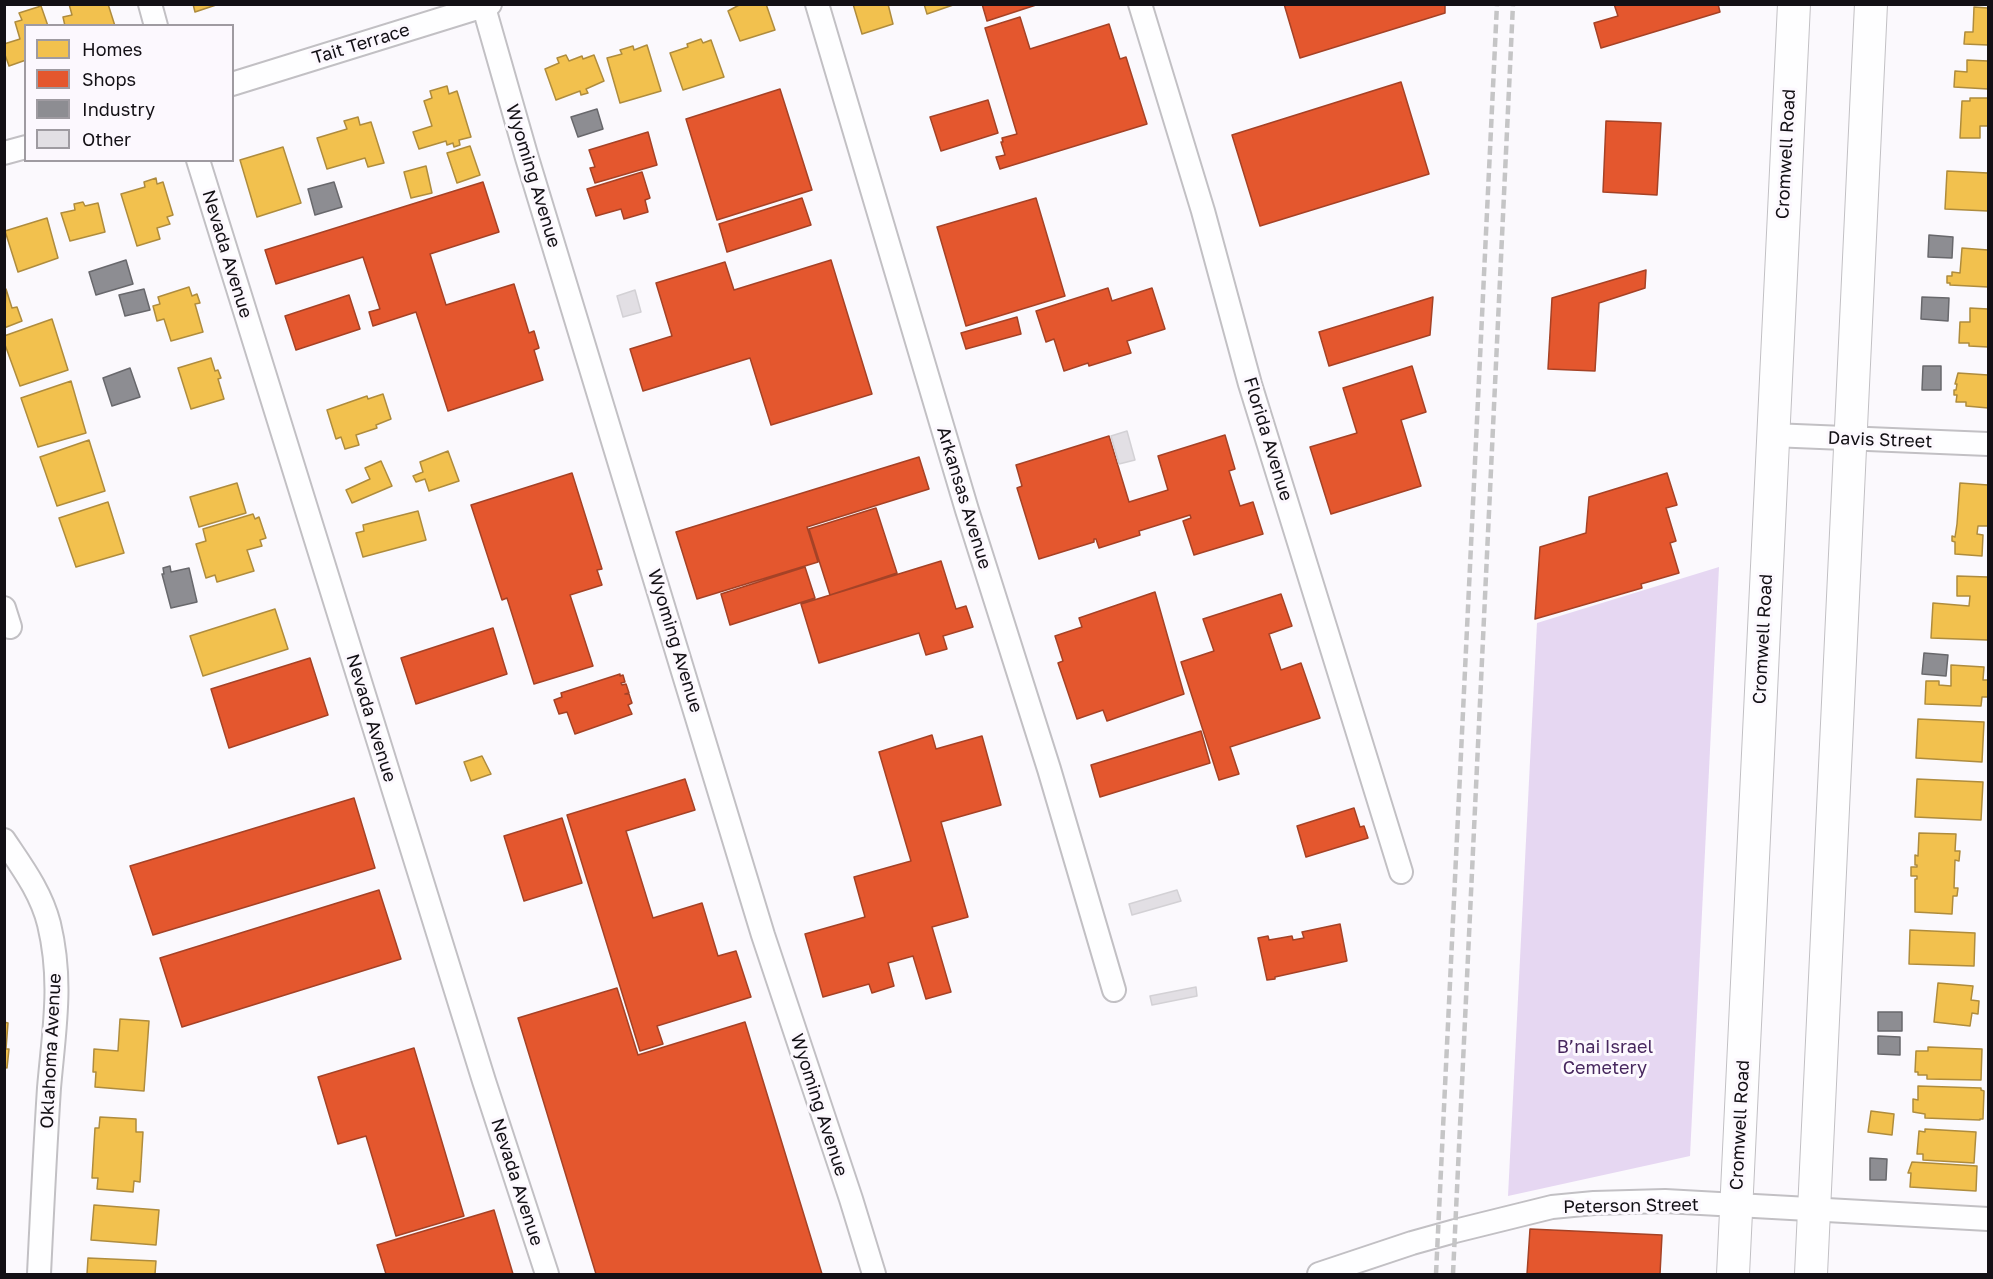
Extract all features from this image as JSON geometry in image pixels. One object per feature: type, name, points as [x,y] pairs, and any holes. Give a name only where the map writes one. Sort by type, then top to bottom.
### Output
[{"type":"street","points":[[150,4],[155,24]]},
{"type":"street","name":"Arkansas Avenue","points":[[817,4],[967,510],[1049,769],[1114,990]]},
{"type":"street","name":"Florida Avenue","points":[[1140,4],[1203,211],[1250,384],[1401,872]]},
{"type":"street","name":"Cromwell Road","points":[[1733,1275],[1794,4]]},
{"type":"street","points":[[1811,1275],[1871,4]]},
{"type":"street","name":"Tait Terrace","points":[[234,83],[486,5]]},
{"type":"street","name":"Wyoming Avenue","points":[[486,5],[527,158],[763,935],[874,1275]]},
{"type":"street","points":[[4,153],[24,148]]},
{"type":"street","name":"Nevada Avenue","points":[[199,162],[484,1081],[547,1275]]},
{"type":"street","name":"Davis Street","points":[[1772,435],[1989,444]]},
{"type":"street","name":"Oklahoma Avenue","points":[[4,840],[34,885],[48,922],[56,960],[57,999],[49,1088],[39,1275]]},
{"type":"street","name":"Peterson Street","points":[[1319,1275],[1412,1243],[1552,1207],[1594,1203],[1665,1202],[1989,1219]]},
{"type":"green space","name":"B’nai Israel Cemetery","points":[[1719,567],[1690,1156],[1508,1196],[1537,623]]},
{"type":"building: Homes","points":[[69,4],[108,4],[114,24],[65,24],[63,17],[72,15]]},
{"type":"building: Homes","points":[[193,4],[219,4],[195,12]]},
{"type":"building: Homes","points":[[741,4],[766,4],[775,30],[740,41],[728,11]]},
{"type":"building: Homes","points":[[853,4],[888,4],[893,24],[862,34]]},
{"type":"building: Homes","points":[[924,4],[956,4],[927,14]]},
{"type":"building: Homes","points":[[41,6],[47,24],[24,24],[24,61],[9,66],[4,44],[20,39],[15,22],[22,20],[19,13]]},
{"type":"building: Homes","points":[[1974,7],[1988,8],[1988,45],[1964,44],[1965,32],[1973,32]]},
{"type":"building: Homes","points":[[701,39],[703,43],[711,40],[724,77],[683,90],[670,53],[688,47],[687,44]]},
{"type":"building: Homes","points":[[647,45],[661,91],[620,103],[607,58],[622,54],[620,50],[633,46],[634,50]]},
{"type":"building: Homes","points":[[566,55],[569,61],[582,56],[583,59],[594,55],[604,81],[586,89],[588,93],[581,95],[580,91],[556,100],[545,69],[559,63],[557,58]]},
{"type":"building: Homes","points":[[1967,60],[1988,61],[1988,89],[1954,87],[1955,71],[1967,72]]},
{"type":"building: Homes","points":[[447,86],[449,94],[457,91],[471,137],[459,140],[460,145],[454,147],[453,143],[447,145],[446,141],[419,149],[413,132],[432,126],[424,101],[432,98],[430,91]]},
{"type":"building: Homes","points":[[1970,98],[1988,98],[1988,126],[1980,126],[1980,138],[1960,138],[1962,101],[1970,101]]},
{"type":"building: Homes","points":[[358,117],[360,125],[371,122],[384,163],[368,167],[365,158],[327,169],[317,138],[347,129],[344,121]]},
{"type":"building: Homes","points":[[470,146],[480,175],[457,183],[447,153]]},
{"type":"building: Homes","points":[[283,147],[301,203],[257,217],[240,160]]},
{"type":"building: Homes","points":[[426,166],[432,193],[411,198],[404,172]]},
{"type":"building: Homes","points":[[1947,171],[1988,173],[1988,211],[1945,209]]},
{"type":"building: Homes","points":[[156,178],[157,184],[163,182],[173,215],[167,217],[170,224],[157,228],[160,239],[137,246],[121,194],[145,187],[144,182]]},
{"type":"building: Homes","points":[[83,202],[85,206],[98,203],[105,232],[70,241],[61,213],[75,210],[74,204]]},
{"type":"building: Homes","points":[[47,218],[58,258],[18,272],[5,231]]},
{"type":"building: Homes","points":[[1962,248],[1988,250],[1988,287],[1947,283],[1947,276],[1952,276],[1952,272],[1960,273]]},
{"type":"building: Homes","points":[[189,287],[192,296],[197,294],[200,303],[195,304],[203,332],[171,341],[164,319],[157,321],[153,306],[160,304],[158,297]]},
{"type":"building: Homes","points":[[6,289],[12,308],[17,307],[22,321],[4,328]]},
{"type":"building: Homes","points":[[1970,308],[1988,309],[1988,347],[1959,343],[1960,322],[1970,322]]},
{"type":"building: Homes","points":[[52,319],[68,370],[20,386],[4,342],[4,336]]},
{"type":"building: Homes","points":[[211,358],[215,371],[218,370],[221,378],[218,379],[224,399],[191,409],[178,368]]},
{"type":"building: Homes","points":[[1958,373],[1988,375],[1988,408],[1966,406],[1966,402],[1956,402],[1957,395],[1954,395],[1954,390],[1956,390]]},
{"type":"building: Homes","points":[[71,381],[86,433],[38,447],[21,398]]},
{"type":"building: Homes","points":[[383,394],[391,419],[376,425],[377,428],[356,435],[359,445],[345,449],[341,437],[336,439],[327,410],[367,396],[368,399]]},
{"type":"building: Homes","points":[[89,440],[105,491],[57,506],[40,457]]},
{"type":"building: Homes","points":[[448,451],[459,481],[429,491],[425,479],[416,482],[413,476],[423,472],[420,462]]},
{"type":"building: Homes","points":[[381,461],[392,486],[352,503],[346,490],[370,479],[365,468]]},
{"type":"building: Homes","points":[[237,483],[246,513],[199,527],[190,497]]},
{"type":"building: Homes","points":[[1960,483],[1988,485],[1988,526],[1978,526],[1977,534],[1983,535],[1982,556],[1955,554],[1955,542],[1952,541],[1952,536],[1955,537]]},
{"type":"building: Homes","points":[[108,502],[124,553],[76,567],[59,518]]},
{"type":"building: Homes","points":[[418,511],[426,540],[363,557],[356,533],[364,531],[363,525]]},
{"type":"building: Homes","points":[[253,514],[255,519],[259,517],[266,538],[260,540],[262,546],[247,550],[254,571],[217,582],[215,575],[206,578],[196,544],[206,541],[203,529]]},
{"type":"building: Homes","points":[[1957,576],[1988,577],[1988,640],[1931,638],[1933,603],[1969,606],[1970,596],[1957,596]]},
{"type":"building: Homes","points":[[275,609],[288,649],[203,676],[190,636]]},
{"type":"building: Homes","points":[[1951,665],[1984,667],[1983,680],[1988,680],[1988,697],[1982,697],[1981,706],[1925,704],[1926,681],[1939,681],[1939,685],[1951,686]]},
{"type":"building: Homes","points":[[1918,719],[1984,722],[1982,762],[1916,758]]},
{"type":"building: Homes","points":[[482,756],[491,774],[471,781],[464,762]]},
{"type":"building: Homes","points":[[1917,779],[1983,782],[1981,820],[1915,817]]},
{"type":"building: Homes","points":[[1919,833],[1956,834],[1955,851],[1960,851],[1959,861],[1955,860],[1954,888],[1958,888],[1957,896],[1953,896],[1952,914],[1915,912],[1915,879],[1917,876],[1911,876],[1911,867],[1917,867],[1915,855],[1918,856]]},
{"type":"building: Homes","points":[[1910,930],[1975,933],[1974,966],[1909,964]]},
{"type":"building: Homes","points":[[1938,983],[1973,986],[1971,1000],[1979,1001],[1978,1014],[1972,1013],[1970,1026],[1934,1022]]},
{"type":"building: Homes","points":[[120,1019],[149,1021],[144,1091],[95,1087],[94,1049],[118,1051]]},
{"type":"building: Homes","points":[[4,1022],[8,1023],[7,1068],[4,1067]]},
{"type":"building: Homes","points":[[1928,1047],[1982,1049],[1981,1080],[1927,1079],[1927,1075],[1918,1075],[1918,1072],[1915,1072],[1916,1051],[1928,1051]]},
{"type":"building: Homes","points":[[1918,1086],[1981,1088],[1984,1091],[1983,1119],[1925,1118],[1925,1114],[1913,1112],[1913,1099],[1918,1100]]},
{"type":"building: Homes","points":[[1871,1111],[1894,1114],[1892,1135],[1868,1132]]},
{"type":"building: Homes","points":[[100,1117],[136,1119],[136,1132],[143,1132],[140,1182],[134,1181],[133,1192],[97,1189],[98,1178],[92,1178],[95,1128],[99,1128]]},
{"type":"building: Homes","points":[[1925,1129],[1976,1132],[1974,1163],[1923,1160],[1923,1154],[1917,1154],[1919,1131],[1925,1132]]},
{"type":"building: Homes","points":[[1912,1162],[1977,1166],[1976,1191],[1910,1187],[1911,1173],[1908,1173]]},
{"type":"building: Homes","points":[[94,1205],[159,1210],[156,1245],[91,1240]]},
{"type":"building: Homes","points":[[88,1258],[156,1261],[155,1274],[87,1274]]},
{"type":"building: Shops","points":[[982,4],[1039,4],[987,21]]},
{"type":"building: Shops","points":[[1284,4],[1445,4],[1445,13],[1300,58]]},
{"type":"building: Shops","points":[[1614,4],[1718,4],[1720,12],[1601,48],[1594,23],[1618,16]]},
{"type":"building: Shops","points":[[1020,17],[1030,49],[1109,24],[1120,59],[1126,57],[1147,124],[1000,169],[996,157],[1005,155],[1002,138],[1017,134],[985,28]]},
{"type":"building: Shops","points":[[1401,82],[1429,174],[1260,226],[1232,135]]},
{"type":"building: Shops","points":[[780,89],[812,190],[717,220],[686,119]]},
{"type":"building: Shops","points":[[988,100],[998,133],[941,151],[930,117]]},
{"type":"building: Shops","points":[[1606,121],[1661,123],[1657,195],[1603,192]]},
{"type":"building: Shops","points":[[648,132],[657,165],[595,183],[590,168],[595,167],[589,150]]},
{"type":"building: Shops","points":[[642,172],[650,198],[645,200],[648,212],[624,219],[621,209],[596,216],[587,189]]},
{"type":"building: Shops","points":[[483,182],[499,232],[430,254],[446,305],[514,284],[529,333],[534,331],[539,348],[534,350],[543,380],[448,411],[416,312],[373,326],[369,312],[380,309],[363,257],[276,284],[265,250]]},
{"type":"building: Shops","points":[[802,198],[811,225],[727,252],[719,224]]},
{"type":"building: Shops","points":[[1036,198],[1065,296],[966,326],[937,227]]},
{"type":"building: Shops","points":[[831,260],[872,394],[771,425],[750,358],[643,391],[630,349],[672,336],[656,283],[725,262],[734,290]]},
{"type":"building: Shops","points":[[1646,270],[1645,288],[1599,303],[1595,371],[1548,369],[1552,298]]},
{"type":"building: Shops","points":[[1108,288],[1112,301],[1152,288],[1165,329],[1127,341],[1131,353],[1064,371],[1054,339],[1046,342],[1036,311]]},
{"type":"building: Shops","points":[[349,295],[360,329],[296,350],[285,316]]},
{"type":"building: Shops","points":[[1433,297],[1430,335],[1329,366],[1319,332]]},
{"type":"building: Shops","points":[[1017,317],[1021,334],[966,349],[961,333]]},
{"type":"building: Shops","points":[[1412,366],[1426,412],[1401,420],[1421,486],[1331,514],[1310,447],[1357,433],[1343,388]]},
{"type":"building: Shops","points":[[1225,435],[1235,469],[1229,471],[1240,506],[1253,502],[1263,534],[1194,555],[1183,521],[1191,518],[1190,515],[1139,531],[1140,535],[1099,548],[1094,539],[1094,542],[1039,559],[1017,488],[1022,486],[1016,465],[1109,436],[1129,502],[1168,490],[1158,456]]},
{"type":"building: Shops","points":[[919,457],[929,489],[807,527],[818,562],[697,599],[676,532]]},
{"type":"building: Shops","points":[[572,473],[602,569],[597,570],[602,585],[570,595],[593,666],[534,684],[507,598],[502,600],[471,505]]},
{"type":"building: Shops","points":[[1667,473],[1677,505],[1666,508],[1676,541],[1670,543],[1679,573],[1641,584],[1642,588],[1535,619],[1540,547],[1586,533],[1589,497]]},
{"type":"building: Shops","points":[[876,508],[897,573],[830,595],[809,529]]},
{"type":"building: Shops","points":[[941,561],[956,609],[966,606],[973,627],[943,636],[947,649],[926,655],[919,633],[819,663],[801,604]]},
{"type":"building: Shops","points":[[805,567],[815,598],[730,625],[721,594]]},
{"type":"building: Shops","points":[[1155,592],[1184,694],[1107,721],[1103,710],[1077,719],[1058,663],[1063,661],[1055,636],[1082,627],[1079,618]]},
{"type":"building: Shops","points":[[1281,594],[1292,626],[1269,634],[1281,670],[1301,663],[1320,718],[1230,747],[1239,774],[1219,780],[1181,662],[1214,651],[1203,619]]},
{"type":"building: Shops","points":[[493,628],[507,674],[416,704],[401,658]]},
{"type":"building: Shops","points":[[310,658],[328,715],[229,748],[211,689]]},
{"type":"building: Shops","points":[[620,674],[620,676],[623,675],[625,682],[621,683],[626,684],[629,693],[625,694],[629,694],[632,703],[628,705],[632,714],[575,734],[567,712],[559,714],[554,700],[562,697],[561,693]]},
{"type":"building: Shops","points":[[1201,731],[1210,763],[1100,797],[1091,765]]},
{"type":"building: Shops","points":[[932,735],[936,749],[982,736],[1001,805],[941,822],[968,917],[932,927],[951,992],[926,999],[913,956],[888,963],[894,986],[872,993],[869,984],[823,997],[805,934],[865,917],[854,877],[911,861],[879,752]]},
{"type":"building: Shops","points":[[685,779],[695,810],[626,831],[653,918],[702,903],[718,956],[736,951],[751,997],[657,1026],[663,1044],[640,1051],[567,815]]},
{"type":"building: Shops","points":[[354,798],[375,868],[153,935],[130,866]]},
{"type":"building: Shops","points":[[1354,808],[1360,827],[1364,826],[1368,838],[1306,857],[1297,826]]},
{"type":"building: Shops","points":[[562,818],[582,883],[524,901],[504,836]]},
{"type":"building: Shops","points":[[379,890],[401,959],[182,1027],[160,958]]},
{"type":"building: Shops","points":[[1340,924],[1347,961],[1267,980],[1258,938],[1268,936],[1269,940],[1292,936],[1293,940],[1304,938],[1302,932]]},
{"type":"building: Shops","points":[[617,988],[638,1055],[745,1022],[822,1274],[596,1274],[518,1018]]},
{"type":"building: Shops","points":[[414,1048],[464,1216],[396,1236],[366,1136],[338,1144],[318,1077]]},
{"type":"building: Shops","points":[[494,1210],[513,1274],[386,1274],[377,1245]]},
{"type":"building: Shops","points":[[1530,1229],[1662,1235],[1660,1274],[1527,1274]]},
{"type":"building: Industry","points":[[597,109],[603,129],[578,137],[571,117]]},
{"type":"building: Industry","points":[[334,182],[342,207],[315,215],[308,189]]},
{"type":"building: Industry","points":[[1929,235],[1953,237],[1952,258],[1928,257]]},
{"type":"building: Industry","points":[[126,260],[133,284],[96,295],[89,272]]},
{"type":"building: Industry","points":[[144,289],[150,310],[125,316],[119,295]]},
{"type":"building: Industry","points":[[1922,297],[1949,298],[1948,321],[1921,319]]},
{"type":"building: Industry","points":[[1923,366],[1941,366],[1941,390],[1922,390]]},
{"type":"building: Industry","points":[[130,368],[140,397],[112,406],[103,378]]},
{"type":"building: Industry","points":[[170,566],[171,572],[189,568],[197,602],[171,608],[162,574],[164,574],[163,568]]},
{"type":"building: Industry","points":[[1924,653],[1948,655],[1946,676],[1922,674]]},
{"type":"building: Industry","points":[[1878,1012],[1902,1012],[1902,1031],[1878,1031]]},
{"type":"building: Industry","points":[[1878,1036],[1900,1037],[1900,1055],[1878,1054]]},
{"type":"building: Industry","points":[[1870,1158],[1887,1159],[1886,1180],[1870,1180]]},
{"type":"building: Other","points":[[635,290],[641,312],[623,317],[617,296]]},
{"type":"building: Other","points":[[1127,431],[1135,460],[1119,464],[1111,436]]},
{"type":"building: Other","points":[[1177,890],[1181,901],[1132,915],[1129,904]]},
{"type":"building: Other","points":[[1196,987],[1197,996],[1152,1005],[1150,996]]},
{"type":"railway","points":[[1436,1274],[1497,4]]},
{"type":"railway","points":[[1453,1274],[1513,4]]}]
